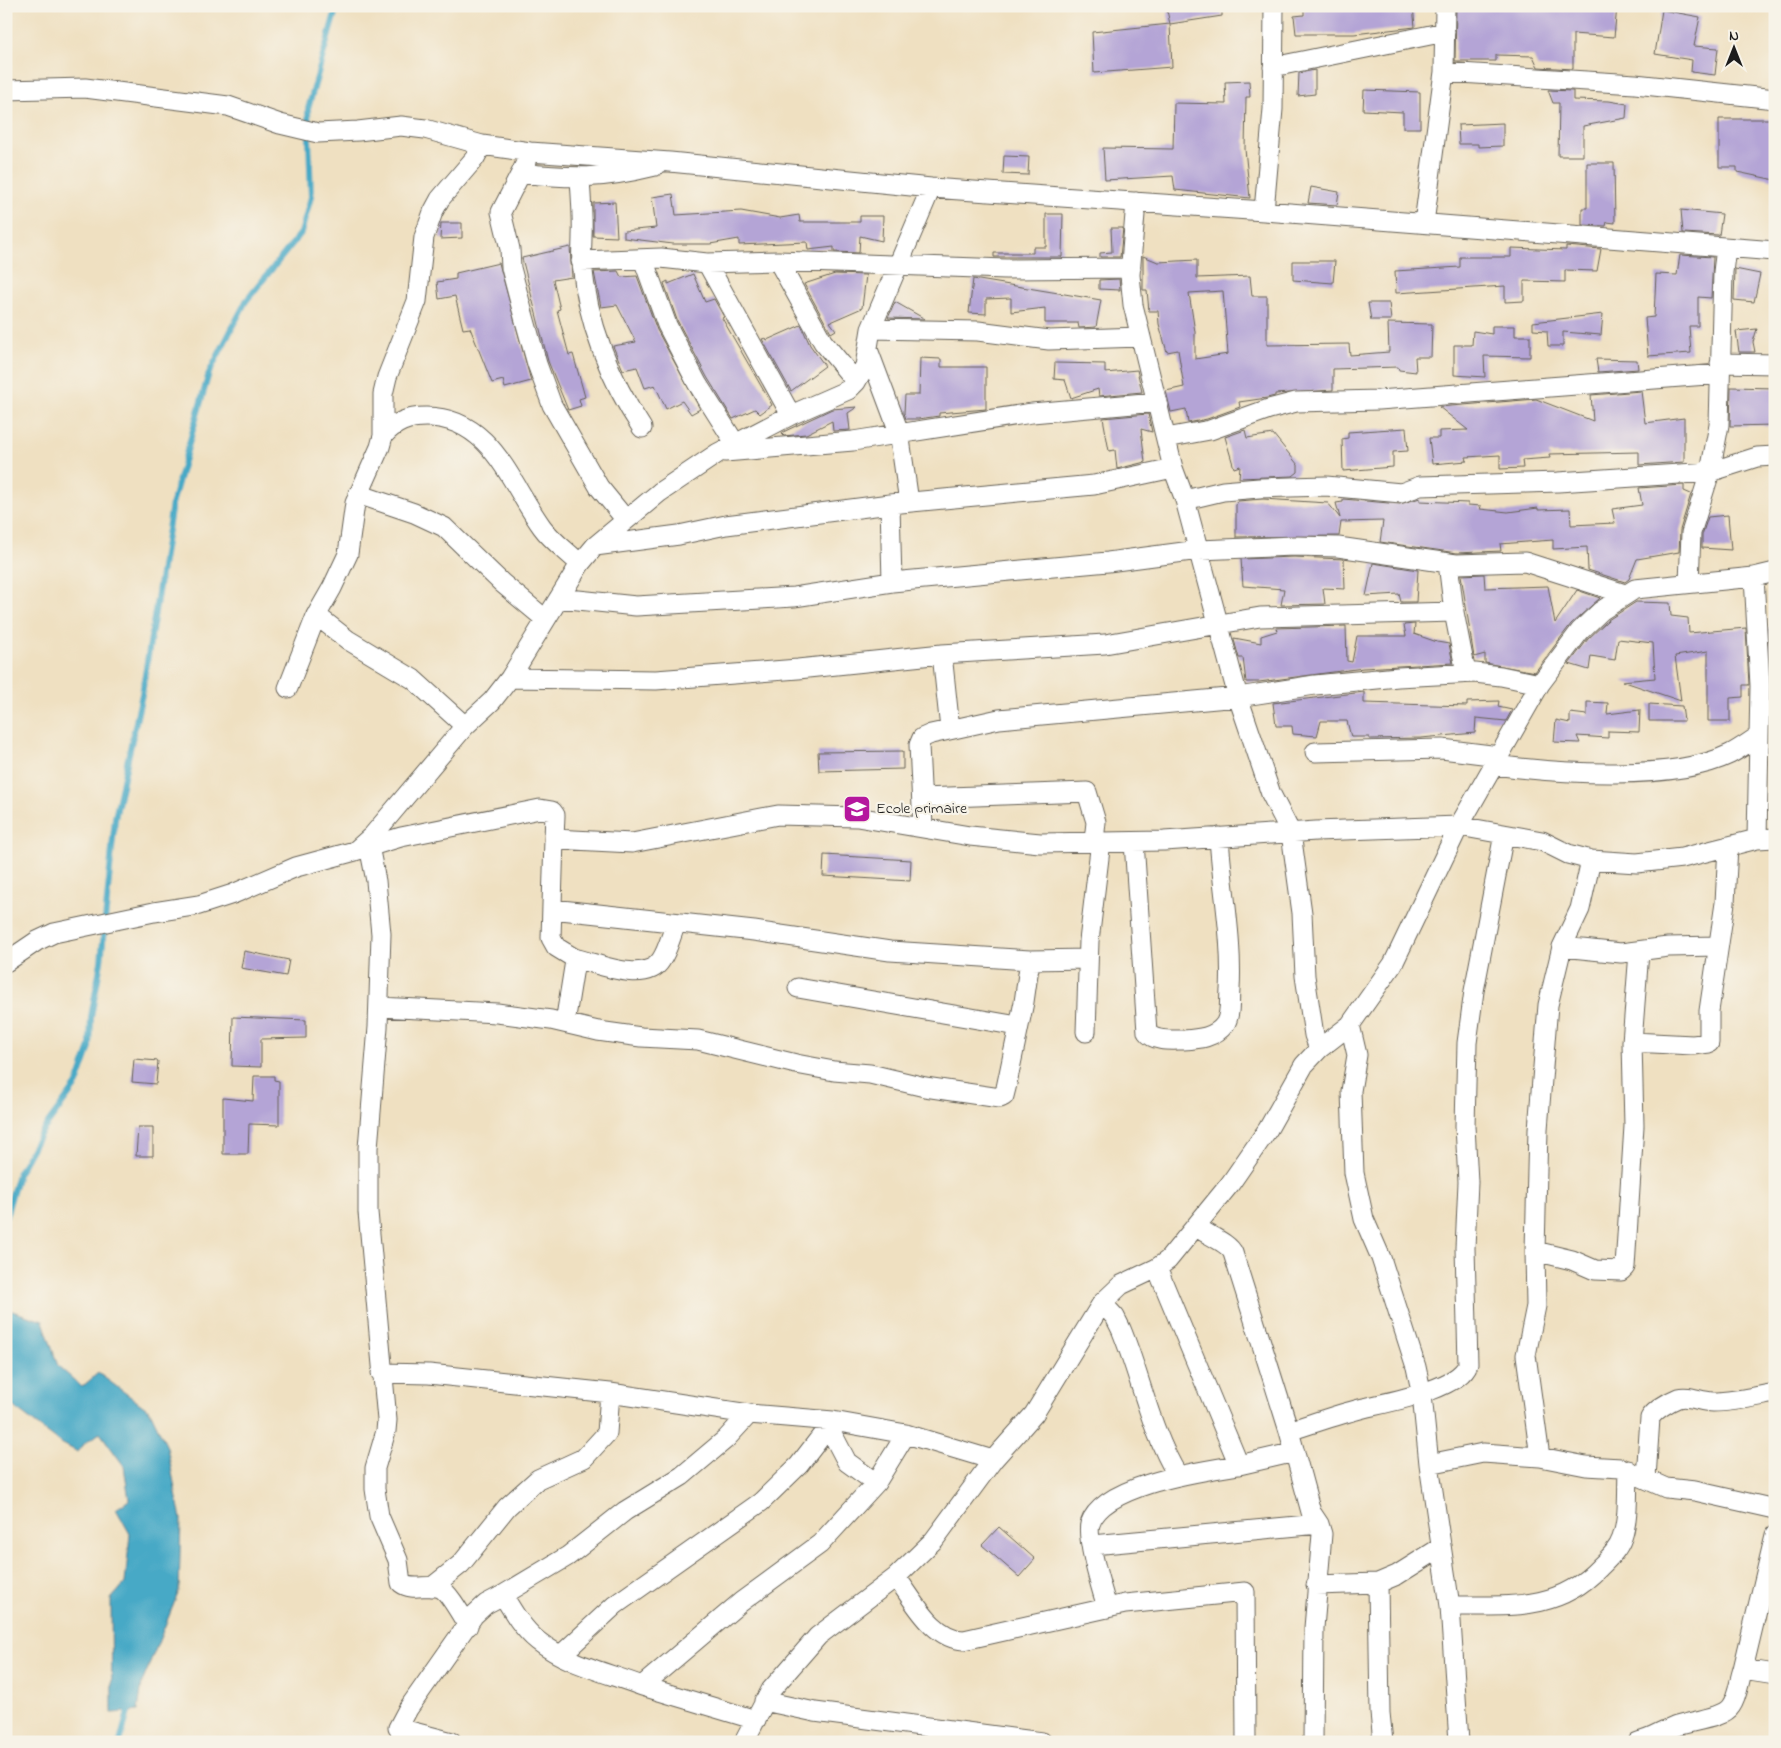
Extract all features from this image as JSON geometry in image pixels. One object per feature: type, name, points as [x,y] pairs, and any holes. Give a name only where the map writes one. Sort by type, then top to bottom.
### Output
[{"type":"street","points":[[1264,211],[1273,110],[1274,6]]},
{"type":"street","points":[[1424,223],[1444,72],[1445,6]]},
{"type":"street","points":[[1274,67],[1445,32]]},
{"type":"street","points":[[1444,72],[1635,84],[1775,99]]},
{"type":"street","points":[[6,90],[85,88],[228,106],[280,124],[318,133],[401,126],[425,129],[482,146],[530,152],[670,162],[931,188],[1264,211],[1775,251]]},
{"type":"street","points":[[288,688],[316,615],[332,588],[348,554],[358,494],[376,459],[383,436],[383,394],[387,377],[417,301],[424,237],[440,199],[475,158],[482,146]]},
{"type":"street","points":[[530,152],[521,173],[503,204],[502,220],[510,250],[511,268],[537,364],[552,405],[598,487],[626,520]]},
{"type":"street","points":[[521,173],[580,178],[620,175],[670,162]]},
{"type":"street","points":[[580,178],[581,261],[587,298],[597,335],[626,403],[642,428]]},
{"type":"street","points":[[362,848],[465,726],[492,701],[510,678],[580,564],[595,546],[660,492],[718,453],[790,415],[848,390],[856,382],[869,352],[871,329],[931,188]]},
{"type":"street","points":[[1136,202],[1131,268],[1133,305],[1156,402],[1199,550],[1238,698],[1272,794],[1291,833],[1302,913],[1305,976],[1314,1035],[1319,1049]]},
{"type":"street","points":[[1688,583],[1691,533],[1710,472],[1719,425],[1723,272],[1726,248]]},
{"type":"street","points":[[581,261],[678,258],[707,263],[778,261],[1006,269],[1131,268]]},
{"type":"street","points":[[643,259],[667,325],[696,383],[735,443]]},
{"type":"street","points":[[778,261],[823,342],[856,382]]},
{"type":"street","points":[[707,263],[790,415]]},
{"type":"street","points":[[871,329],[978,331],[1049,340],[1141,337]]},
{"type":"street","points":[[869,352],[899,432],[909,502]]},
{"type":"street","points":[[1166,438],[1210,430],[1269,409],[1296,402],[1379,400],[1775,364]]},
{"type":"street","points":[[718,453],[853,441],[899,432],[1032,413],[1156,402]]},
{"type":"street","points":[[383,436],[392,426],[416,417],[432,417],[453,422],[479,434],[491,448],[543,528],[580,564]]},
{"type":"street","points":[[1185,500],[1223,491],[1259,488],[1326,486],[1401,493],[1420,486],[1558,482],[1710,472],[1757,458],[1775,456]]},
{"type":"street","points":[[595,546],[679,535],[726,525],[890,504],[1094,485],[1174,468]]},
{"type":"street","points":[[358,494],[414,513],[444,527],[502,583],[545,619]]},
{"type":"street","points":[[890,504],[892,582]]},
{"type":"street","points":[[560,598],[608,605],[660,605],[794,597],[892,582],[1108,562],[1199,550],[1294,546],[1338,547],[1448,563],[1525,562],[1625,594]]},
{"type":"street","points":[[1448,563],[1454,612],[1466,673]]},
{"type":"street","points":[[744,1742],[764,1701],[818,1636],[896,1577],[934,1540],[993,1460],[1034,1414],[1102,1303],[1121,1285],[1157,1268],[1178,1250],[1230,1184],[1268,1129],[1304,1065],[1319,1049],[1350,1025],[1393,964],[1459,826],[1540,684],[1580,631],[1625,594],[1646,586],[1754,577],[1775,572]]},
{"type":"street","points":[[554,840],[632,842],[778,815],[857,817],[970,836],[1040,842],[1134,842],[1459,826],[1542,840],[1568,854],[1591,860],[1637,863],[1682,858],[1766,838],[1759,736],[1758,626],[1754,577]]},
{"type":"street","points":[[510,678],[656,680],[790,670],[942,654],[1105,644],[1270,617],[1454,612]]},
{"type":"street","points":[[316,615],[348,640],[413,679],[465,726]]},
{"type":"street","points":[[942,654],[950,729]]},
{"type":"street","points":[[923,827],[919,745],[922,738],[950,729],[999,719],[1238,698],[1314,685],[1466,673],[1501,676],[1540,684]]},
{"type":"street","points":[[1315,752],[1442,749],[1528,770],[1662,771],[1729,754],[1759,736]]},
{"type":"street","points":[[922,798],[1087,792],[1096,822],[1098,841],[1088,959],[1086,1032]]},
{"type":"street","points":[[6,962],[54,933],[154,912],[199,905],[233,894],[296,867],[401,837],[540,809],[552,811],[554,815],[550,938],[552,942],[574,958],[633,973],[643,971],[658,964],[662,959],[676,924]]},
{"type":"street","points":[[1289,1431],[1358,1410],[1422,1394],[1462,1373],[1468,1364],[1465,1248],[1468,1182],[1465,1126],[1467,1043],[1474,991],[1504,834]]},
{"type":"street","points":[[1134,842],[1147,1032],[1158,1039],[1191,1039],[1207,1037],[1215,1033],[1226,1021],[1229,1008],[1231,959],[1218,837]]},
{"type":"street","points":[[1632,1042],[1708,1044],[1709,1011],[1725,904],[1728,846]]},
{"type":"street","points":[[362,848],[376,881],[381,934],[379,1007],[368,1148],[368,1212],[381,1373],[387,1420],[386,1431],[375,1468],[379,1516],[398,1560],[401,1583],[408,1587],[432,1587],[444,1590],[468,1626]]},
{"type":"street","points":[[1540,1458],[1526,1355],[1536,1311],[1535,1251],[1538,1129],[1548,1005],[1562,946],[1580,909],[1591,860]]},
{"type":"street","points":[[552,909],[754,931],[890,951],[1030,960],[1088,959]]},
{"type":"street","points":[[1562,946],[1615,953],[1639,952],[1668,946],[1718,946]]},
{"type":"street","points":[[1535,1251],[1572,1260],[1595,1270],[1617,1271],[1624,1269],[1634,1126],[1632,1042],[1639,952]]},
{"type":"street","points":[[566,1023],[574,958]]},
{"type":"street","points":[[379,1007],[489,1012],[566,1023],[598,1031],[641,1037],[698,1040],[811,1067],[870,1074],[925,1086],[1000,1098],[1005,1094],[1030,960]]},
{"type":"street","points":[[798,988],[1018,1026]]},
{"type":"street","points":[[1350,1025],[1357,1055],[1351,1091],[1354,1173],[1366,1225],[1381,1258],[1416,1367],[1422,1394],[1440,1548],[1450,1606],[1459,1742]]},
{"type":"street","points":[[1197,1227],[1232,1250],[1289,1431],[1312,1514],[1320,1524],[1322,1539],[1316,1585],[1312,1672],[1312,1742]]},
{"type":"street","points":[[1157,1268],[1239,1464]]},
{"type":"street","points":[[1102,1303],[1115,1317],[1121,1329],[1151,1418],[1164,1451],[1178,1476]]},
{"type":"street","points":[[381,1373],[429,1374],[610,1393],[829,1426],[906,1434],[993,1460]]},
{"type":"street","points":[[432,1587],[460,1564],[476,1547],[507,1507],[538,1479],[584,1458],[604,1439],[607,1433],[610,1393]]},
{"type":"street","points":[[1646,1478],[1649,1421],[1653,1413],[1659,1409],[1683,1398],[1721,1402],[1775,1393]]},
{"type":"street","points":[[452,1742],[398,1728],[408,1709],[484,1605],[568,1556],[625,1511],[682,1476],[726,1439],[750,1414]]},
{"type":"street","points":[[829,1426],[847,1462],[876,1483]]},
{"type":"street","points":[[561,1655],[615,1605],[761,1502],[800,1465],[829,1426]]},
{"type":"street","points":[[642,1686],[741,1602],[820,1544],[876,1483],[906,1434]]},
{"type":"street","points":[[1107,1607],[1089,1533],[1091,1522],[1110,1502],[1147,1485],[1178,1476],[1295,1452]]},
{"type":"street","points":[[1429,1464],[1483,1453],[1540,1458],[1628,1470],[1669,1489],[1695,1491],[1775,1509]]},
{"type":"street","points":[[1450,1606],[1530,1604],[1559,1596],[1581,1586],[1620,1544],[1624,1531],[1628,1470]]},
{"type":"street","points":[[1093,1545],[1320,1524]]},
{"type":"street","points":[[1638,1742],[1653,1738],[1672,1727],[1702,1720],[1727,1710],[1732,1705],[1743,1669],[1775,1535]]},
{"type":"street","points":[[1316,1585],[1378,1583],[1397,1575],[1440,1548]]},
{"type":"street","points":[[896,1577],[936,1628],[952,1639],[964,1640],[1107,1607],[1245,1592],[1246,1742]]},
{"type":"street","points":[[1378,1583],[1380,1713],[1383,1742]]},
{"type":"street","points":[[502,1596],[517,1618],[537,1641],[561,1655],[642,1686],[756,1720]]},
{"type":"street","points":[[1743,1669],[1775,1674]]},
{"type":"street","points":[[764,1701],[815,1712],[958,1736],[1042,1742]]},
{"type":"water","points":[[6,1309],[43,1321],[58,1366],[82,1387],[98,1373],[150,1411],[167,1447],[181,1519],[179,1591],[142,1683],[138,1711],[112,1713],[111,1599],[125,1583],[130,1534],[116,1509],[129,1500],[124,1466],[100,1433],[85,1443],[78,1452],[59,1442],[6,1401]]},
{"type":"building","points":[[1166,6],[1222,6],[1222,16],[1170,24]]},
{"type":"building","points":[[1304,6],[1413,6],[1415,27],[1354,34],[1296,34],[1294,16],[1304,15]]},
{"type":"building","points":[[1456,6],[1617,7],[1614,37],[1573,34],[1573,69],[1538,67],[1533,56],[1496,55],[1496,61],[1455,61]]},
{"type":"building","points":[[1662,10],[1700,17],[1694,46],[1718,48],[1715,75],[1691,72],[1692,60],[1655,54]]},
{"type":"building","points":[[1170,24],[1172,67],[1094,73],[1092,32]]},
{"type":"building","points":[[1315,70],[1315,94],[1298,96],[1299,73]]},
{"type":"building","points":[[1249,81],[1250,97],[1246,97],[1245,149],[1250,198],[1175,190],[1173,176],[1105,180],[1103,148],[1173,149],[1174,103],[1226,104],[1225,82]]},
{"type":"building","points":[[1364,90],[1420,92],[1420,128],[1403,128],[1403,112],[1363,110]]},
{"type":"building","points":[[1548,90],[1573,91],[1573,100],[1609,101],[1627,104],[1626,118],[1583,126],[1583,156],[1558,156],[1559,103],[1553,103]]},
{"type":"building","points":[[1719,119],[1771,119],[1771,123],[1775,123],[1775,180],[1737,172],[1737,167],[1719,167]]},
{"type":"building","points":[[1503,123],[1503,146],[1478,147],[1478,144],[1459,144],[1458,125]]},
{"type":"building","points":[[1004,156],[1029,157],[1028,175],[1003,174]]},
{"type":"building","points":[[1587,163],[1614,163],[1615,223],[1607,222],[1606,226],[1582,225],[1582,208],[1587,208]]},
{"type":"building","points":[[1311,187],[1339,192],[1337,205],[1308,203]]},
{"type":"building","points":[[673,194],[676,215],[741,211],[780,218],[799,215],[800,222],[860,222],[860,216],[883,216],[882,241],[860,236],[859,253],[834,252],[834,247],[808,250],[807,242],[739,245],[739,239],[710,244],[673,244],[624,238],[624,231],[656,228],[652,197]]},
{"type":"building","points":[[615,202],[617,237],[593,236],[593,203]]},
{"type":"building","points":[[1681,210],[1722,214],[1719,235],[1683,233]]},
{"type":"building","points":[[1046,214],[1063,214],[1062,257],[994,257],[994,253],[1033,253],[1033,247],[1046,247]]},
{"type":"building","points":[[441,223],[462,223],[462,238],[440,239]]},
{"type":"building","points":[[1111,228],[1123,228],[1120,257],[1100,257],[1100,253],[1112,252]]},
{"type":"building","points":[[1566,246],[1601,249],[1597,271],[1565,270],[1565,282],[1524,281],[1524,301],[1505,302],[1505,286],[1396,293],[1395,271],[1460,267],[1460,257],[1511,257],[1511,248],[1566,250]]},
{"type":"building","points":[[570,247],[572,277],[553,280],[560,309],[557,310],[569,355],[573,354],[585,397],[579,399],[581,406],[568,410],[548,361],[522,258]]},
{"type":"building","points":[[1680,255],[1713,257],[1711,298],[1698,297],[1698,326],[1689,326],[1691,353],[1648,356],[1645,318],[1654,317],[1656,274],[1677,275]]},
{"type":"building","points":[[1143,256],[1158,262],[1197,260],[1197,278],[1250,276],[1252,296],[1267,296],[1267,345],[1349,344],[1350,355],[1389,352],[1388,323],[1432,324],[1431,357],[1415,357],[1416,372],[1399,370],[1398,367],[1333,369],[1333,390],[1275,394],[1275,396],[1267,398],[1239,402],[1240,407],[1207,419],[1188,423],[1186,409],[1171,412],[1166,391],[1184,387],[1178,350],[1167,352],[1159,324],[1158,311],[1149,311],[1147,290],[1143,290]],"holes":[[[1223,291],[1228,354],[1195,359],[1195,332],[1189,293]]]},
{"type":"building","points":[[1293,261],[1335,261],[1333,283],[1293,280]]},
{"type":"building","points":[[499,263],[531,381],[505,388],[503,380],[492,383],[470,328],[463,329],[455,296],[439,299],[437,282],[456,279],[456,273]]},
{"type":"building","points":[[1735,269],[1760,274],[1754,302],[1734,300]]},
{"type":"building","points":[[618,271],[621,277],[637,276],[657,330],[700,409],[691,414],[682,401],[666,409],[655,385],[645,388],[637,367],[623,370],[613,346],[636,342],[617,305],[601,307],[594,272]]},
{"type":"building","points":[[693,274],[705,302],[714,299],[724,317],[722,318],[772,405],[760,414],[755,409],[733,419],[707,377],[677,320],[664,283],[668,281],[668,284]]},
{"type":"building","points":[[835,274],[866,275],[862,308],[830,322],[836,330],[831,333],[804,284]]},
{"type":"building","points":[[973,279],[1101,300],[1096,327],[1079,328],[1078,323],[1045,323],[1045,308],[1011,312],[1011,298],[986,299],[986,314],[969,313]]},
{"type":"building","points":[[1119,279],[1120,290],[1099,289],[1099,280]]},
{"type":"building","points":[[895,302],[925,319],[888,318]]},
{"type":"building","points":[[1368,303],[1389,303],[1391,320],[1371,320]]},
{"type":"building","points":[[1603,314],[1601,335],[1563,332],[1563,346],[1548,346],[1547,331],[1533,330],[1533,322]]},
{"type":"building","points":[[801,325],[810,345],[825,366],[791,391],[762,339],[766,338],[767,340]]},
{"type":"building","points":[[1492,326],[1515,326],[1515,336],[1530,336],[1530,357],[1484,356],[1485,377],[1454,375],[1454,345],[1472,345],[1473,331],[1492,334]]},
{"type":"building","points":[[1757,329],[1753,342],[1755,352],[1739,352],[1736,331]]},
{"type":"building","points":[[920,358],[941,359],[941,367],[986,367],[986,409],[939,413],[939,416],[906,419],[904,413],[905,395],[919,395]]},
{"type":"building","points":[[1596,359],[1637,360],[1638,369],[1598,372]]},
{"type":"building","points":[[1055,363],[1105,364],[1105,373],[1137,370],[1142,392],[1099,396],[1098,389],[1071,398],[1065,380],[1054,379]]},
{"type":"building","points":[[1731,387],[1775,388],[1775,425],[1730,426]]},
{"type":"building","points":[[1641,391],[1645,423],[1684,418],[1684,462],[1639,465],[1639,452],[1549,454],[1550,458],[1522,460],[1523,468],[1500,469],[1500,455],[1466,457],[1467,461],[1432,464],[1429,438],[1439,438],[1439,431],[1468,430],[1439,407],[1536,399],[1593,421],[1591,395]]},
{"type":"building","points":[[857,407],[848,413],[850,430],[833,431],[832,421],[806,434],[784,436],[781,433],[832,409]]},
{"type":"building","points":[[1148,414],[1152,432],[1141,429],[1145,462],[1117,469],[1115,450],[1109,451],[1103,418]]},
{"type":"building","points":[[1406,428],[1408,451],[1393,452],[1393,467],[1343,471],[1342,439],[1348,438],[1348,432]]},
{"type":"building","points":[[1245,430],[1247,438],[1273,434],[1298,465],[1298,472],[1293,476],[1239,478],[1240,466],[1234,468],[1225,437]]},
{"type":"building","points":[[1684,485],[1684,491],[1691,494],[1680,530],[1679,552],[1637,559],[1629,579],[1625,582],[1588,570],[1587,547],[1553,549],[1553,540],[1500,544],[1501,551],[1457,553],[1380,542],[1383,521],[1341,522],[1339,536],[1236,537],[1236,505],[1238,501],[1263,499],[1328,503],[1340,518],[1336,503],[1343,502],[1343,499],[1400,504],[1420,498],[1420,501],[1468,503],[1468,505],[1481,506],[1480,509],[1508,512],[1538,508],[1538,510],[1570,509],[1571,525],[1615,523],[1612,509],[1642,505],[1639,488]]},
{"type":"building","points":[[1728,515],[1731,550],[1702,548],[1702,535],[1708,517]]},
{"type":"building","points":[[1294,557],[1344,559],[1345,589],[1323,588],[1325,604],[1281,605],[1284,589],[1243,586],[1241,559]]},
{"type":"building","points":[[1373,563],[1418,570],[1416,602],[1401,602],[1399,594],[1366,596]]},
{"type":"building","points":[[1484,574],[1485,588],[1548,586],[1555,623],[1577,590],[1600,598],[1571,624],[1535,672],[1485,663],[1485,654],[1474,657],[1461,575]]},
{"type":"building","points":[[1636,602],[1670,603],[1671,616],[1688,618],[1689,633],[1746,628],[1749,685],[1743,685],[1743,697],[1730,698],[1730,721],[1708,721],[1708,651],[1675,656],[1681,701],[1622,681],[1655,678],[1653,643],[1618,639],[1615,660],[1591,656],[1589,670],[1569,664],[1588,639],[1608,620]]},
{"type":"building","points":[[1415,624],[1414,634],[1449,644],[1453,663],[1363,668],[1259,682],[1246,682],[1243,658],[1239,658],[1234,640],[1234,638],[1261,643],[1261,636],[1277,631],[1276,628],[1346,626],[1347,661],[1352,662],[1357,636],[1406,636],[1404,625]]},
{"type":"building","points":[[1775,626],[1775,684],[1771,684],[1768,627]]},
{"type":"building","points":[[1364,692],[1364,703],[1467,706],[1467,702],[1499,701],[1498,707],[1512,710],[1506,721],[1476,718],[1475,733],[1421,738],[1369,739],[1369,737],[1351,737],[1347,721],[1321,721],[1317,736],[1293,734],[1292,726],[1276,726],[1273,703]]},
{"type":"building","points":[[1587,702],[1608,703],[1607,714],[1640,710],[1639,732],[1608,731],[1608,738],[1577,736],[1580,743],[1554,742],[1556,720],[1570,723],[1570,713],[1587,715]]},
{"type":"building","points":[[1649,704],[1682,706],[1684,721],[1649,721]]},
{"type":"building","points":[[903,751],[903,769],[819,771],[818,752]]},
{"type":"building","points":[[824,855],[911,860],[910,881],[823,876]]},
{"type":"building","points":[[244,951],[289,960],[286,976],[241,968]]},
{"type":"building","points":[[233,1017],[306,1020],[306,1038],[261,1039],[261,1067],[232,1066]]},
{"type":"building","points":[[134,1059],[158,1061],[156,1084],[132,1082]]},
{"type":"building","points":[[254,1076],[274,1076],[274,1080],[279,1081],[279,1125],[249,1124],[248,1154],[223,1154],[223,1098],[253,1101]]},
{"type":"building","points":[[138,1127],[153,1127],[153,1156],[136,1156]]},
{"type":"building","points":[[999,1527],[1035,1559],[1019,1577],[982,1545]]},
{"type":"waterway","points":[[6,1216],[18,1174],[41,1133],[77,1084],[90,1047],[91,1017],[101,962],[115,818],[142,694],[172,504],[209,373],[246,301],[301,233],[311,197],[308,109],[337,6]]},
{"type":"waterway","points":[[120,1742],[128,1712]]},
{"type":"place","name":"Ecole primaire","points":[[857,809]]}]
